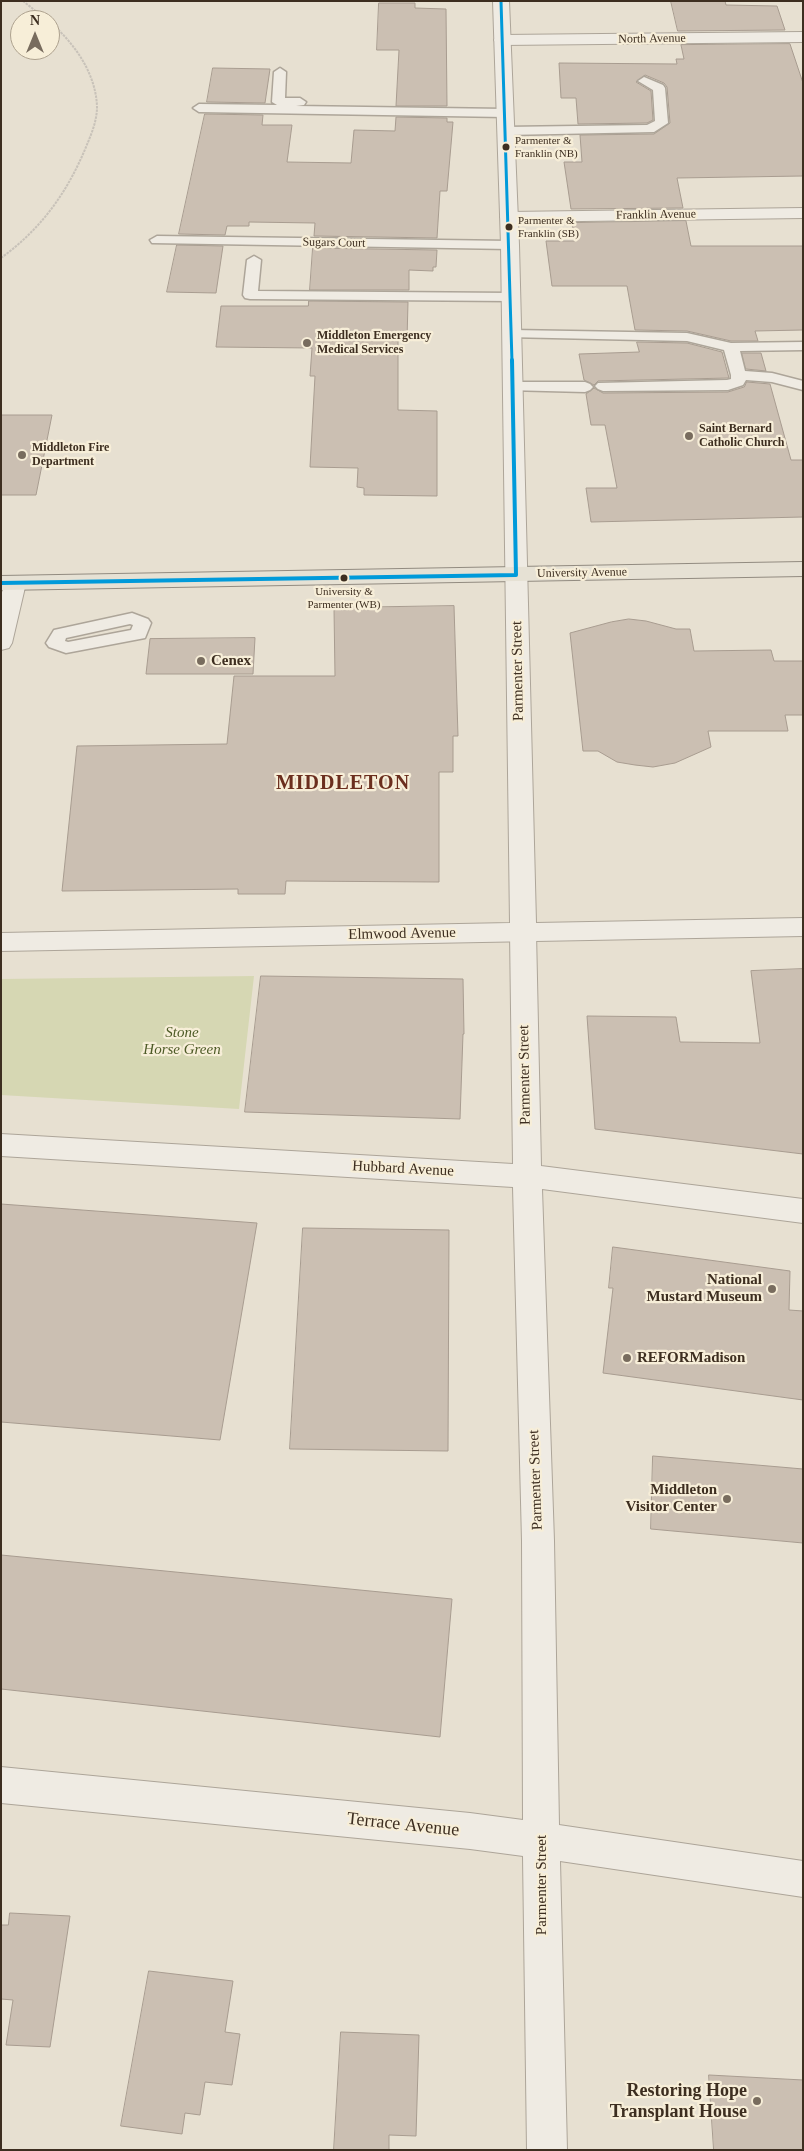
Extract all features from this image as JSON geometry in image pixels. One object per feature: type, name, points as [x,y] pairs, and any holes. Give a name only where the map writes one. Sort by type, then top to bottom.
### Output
[{"type":"main road","name":"University Avenue","points":[[8,583],[803,569]]},
{"type":"street","name":"Parmenter Street","points":[[501,1],[510,245],[527,1176],[538,1541],[547,2150]]},
{"type":"street","name":"North Avenue","points":[[502,40],[803,37]]},
{"type":"street","name":"Franklin Avenue","points":[[509,217],[803,213]]},
{"type":"street","points":[[1,643],[8,583]]},
{"type":"street","name":"Elmwood Avenue","points":[[1,942],[803,927]]},
{"type":"street","name":"Hubbard Avenue","points":[[1,1145],[527,1176],[803,1211]]},
{"type":"street","name":"Terrace Avenue","points":[[1,1785],[444,1829],[624,1851],[803,1879]]},
{"type":"lane","points":[[280,72],[278,102],[505,109]]},
{"type":"lane","points":[[506,132],[649,130],[662,123],[659,88],[644,81]]},
{"type":"lane","points":[[199,108],[505,109]]},
{"type":"lane","name":"Sugars Court","points":[[157,240],[510,245]]},
{"type":"lane","points":[[254,260],[250,295],[511,297]]},
{"type":"lane","points":[[512,334],[687,336],[731,347],[803,346]]},
{"type":"lane","points":[[603,386],[728,385],[738,382],[739,374],[731,347]]},
{"type":"lane","points":[[739,374],[772,378],[803,386]]},
{"type":"lane","points":[[512,387],[585,387]]},
{"type":"path","points":[[22,1],[34,10]]},
{"type":"path","points":[[1,258],[34,231],[53,210],[76,176],[92,133],[97,108],[93,84],[78,54],[60,32]]},
{"type":"green space","name":"Stone Horse Green","points":[[254,976],[239,1109],[1,1095],[1,979]]},
{"type":"building","points":[[671,1],[725,1],[726,5],[777,6],[785,30],[678,31]]},
{"type":"building","points":[[379,3],[415,3],[415,8],[446,9],[447,106],[396,106],[399,50],[377,50]]},
{"type":"building","points":[[790,44],[803,83],[803,176],[677,178],[683,208],[571,209],[564,162],[582,162],[580,135],[654,134],[670,123],[667,87],[664,83],[645,75],[636,82],[651,91],[653,120],[647,123],[578,124],[576,98],[561,98],[559,63],[677,64],[676,59],[684,59],[681,45]]},
{"type":"building","points":[[213,68],[270,69],[265,103],[207,102]]},
{"type":"building","points":[[205,114],[263,115],[262,125],[292,125],[287,162],[351,163],[354,130],[395,131],[396,117],[447,118],[447,122],[453,122],[447,191],[440,191],[437,238],[314,236],[315,223],[249,222],[249,226],[227,226],[225,235],[179,234]]},
{"type":"building","points":[[686,221],[691,246],[803,246],[803,330],[755,331],[758,341],[731,341],[687,331],[635,330],[627,286],[552,286],[546,241],[575,241],[572,223]]},
{"type":"building","points":[[177,245],[223,246],[216,293],[167,292]]},
{"type":"building","points":[[313,248],[437,250],[436,267],[433,267],[433,271],[409,270],[409,290],[310,290]]},
{"type":"building","points":[[309,301],[408,302],[407,340],[398,340],[398,410],[437,411],[437,496],[364,495],[364,488],[357,487],[358,468],[310,467],[315,376],[310,376],[312,348],[216,347],[221,306],[308,306]]},
{"type":"building","points":[[637,342],[687,343],[722,352],[729,378],[598,381],[594,385],[584,380],[579,354],[639,352]]},
{"type":"building","points":[[742,353],[761,353],[766,371],[746,369]]},
{"type":"building","name":"Saint Bernard Catholic Church","points":[[747,382],[770,384],[791,460],[803,460],[803,517],[591,522],[586,488],[617,488],[605,425],[591,425],[586,394],[594,388],[603,393],[728,392],[744,387]]},
{"type":"building","name":"Middleton Fire Department","points":[[1,415],[52,415],[36,495],[1,495]]},
{"type":"building","points":[[454,606],[458,736],[453,736],[453,772],[439,772],[439,882],[286,881],[285,894],[238,894],[238,889],[62,891],[77,746],[227,744],[234,676],[335,676],[334,608]]},
{"type":"building","points":[[629,619],[646,621],[676,629],[690,629],[694,651],[771,650],[774,661],[803,661],[803,715],[785,715],[788,731],[708,731],[711,747],[675,763],[653,767],[617,762],[598,751],[583,751],[570,633]]},
{"type":"building","name":"Cenex","points":[[255,638],[253,674],[146,674],[150,639]]},
{"type":"building","points":[[803,969],[803,1154],[595,1129],[587,1016],[676,1017],[680,1042],[760,1043],[751,971]]},
{"type":"building","points":[[261,976],[463,979],[464,1034],[460,1119],[245,1112]]},
{"type":"building","points":[[1,1204],[257,1223],[220,1440],[1,1422]]},
{"type":"building","points":[[303,1228],[449,1230],[448,1451],[290,1449]]},
{"type":"building","points":[[613,1247],[790,1271],[789,1310],[803,1311],[803,1400],[603,1373],[613,1288],[609,1288]]},
{"type":"building","name":"Middleton Visitor Center","points":[[653,1456],[803,1469],[803,1543],[651,1529]]},
{"type":"building","points":[[1,1555],[452,1599],[440,1737],[1,1689]]},
{"type":"building","points":[[10,1913],[70,1916],[50,2047],[6,2045],[13,2000],[1,1999],[1,1925],[8,1925]]},
{"type":"building","points":[[149,1971],[233,1981],[225,2032],[240,2034],[232,2085],[205,2082],[200,2115],[185,2113],[182,2134],[121,2126]]},
{"type":"building","points":[[341,2032],[419,2035],[416,2136],[389,2135],[389,2150],[334,2150]]},
{"type":"building","name":"Restoring Hope Transplant House","points":[[709,2075],[803,2080],[803,2150],[714,2150]]},
{"type":"transit line","points":[[1,583],[516,575],[510,245],[501,1]]},
{"type":"place","name":"Parmenter & Franklin (NB)","points":[[506,147]]},
{"type":"place","name":"Parmenter & Franklin (SB)","points":[[509,227]]},
{"type":"place","name":"Middleton Emergency Medical Services","points":[[307,343]]},
{"type":"place","name":"Saint Bernard Catholic Church","points":[[689,436]]},
{"type":"place","name":"Middleton Fire Department","points":[[22,455]]},
{"type":"place","name":"University & Parmenter (WB)","points":[[344,578]]},
{"type":"place","name":"Cenex","points":[[201,661]]},
{"type":"place","name":"National Mustard Museum","points":[[772,1289]]},
{"type":"place","name":"REFORMadison","points":[[627,1358]]},
{"type":"place","name":"Middleton Visitor Center","points":[[727,1499]]},
{"type":"place","name":"Restoring Hope Transplant House","points":[[757,2101]]},
{"type":"district","name":"MIDDLETON","points":[[343,784]]}]
